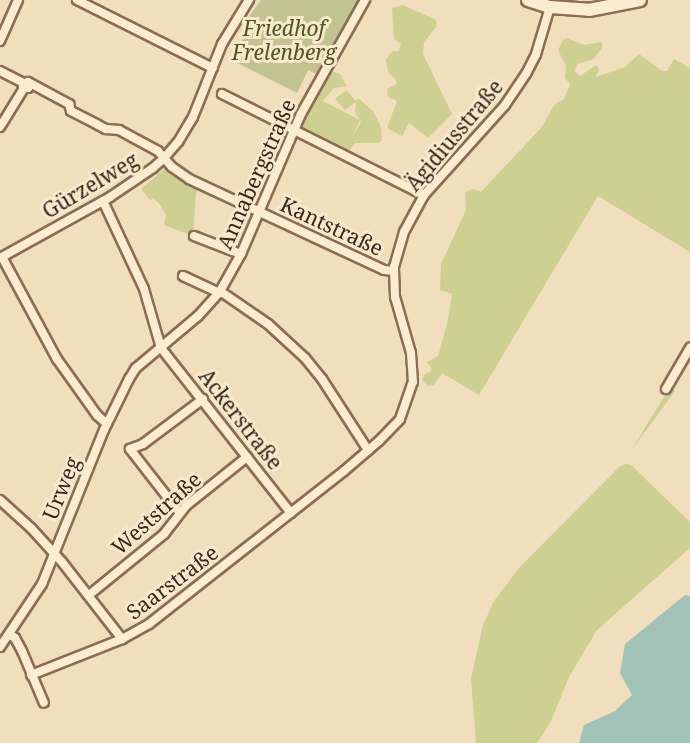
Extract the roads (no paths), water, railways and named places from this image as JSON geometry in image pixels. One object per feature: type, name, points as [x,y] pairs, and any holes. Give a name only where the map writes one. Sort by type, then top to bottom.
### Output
[{"type":"main road","points":[[528,0],[550,7],[588,10],[640,0]]},
{"type":"street","points":[[0,41],[18,0]]},
{"type":"street","points":[[77,0],[213,68]]},
{"type":"street","name":"Gürzelweg","points":[[1,258],[103,201],[153,168],[164,158],[193,117],[222,44],[249,0]]},
{"type":"street","name":"Annabergstraße","points":[[160,348],[198,316],[220,292],[241,254],[294,130],[365,0]]},
{"type":"street","name":"Ägidiusstraße","points":[[368,450],[400,419],[413,382],[411,353],[396,303],[394,271],[404,232],[424,195],[517,89],[536,54],[550,7]]},
{"type":"street","name":"Kantstraße","points":[[0,71],[69,104],[71,111],[98,125],[106,129],[119,130],[159,151],[189,179],[384,270],[394,271]]},
{"type":"street","points":[[0,127],[27,85]]},
{"type":"street","points":[[222,94],[424,195]]},
{"type":"street","points":[[103,201],[144,289],[160,348]]},
{"type":"street","points":[[194,236],[241,254]]},
{"type":"street","points":[[1,258],[57,359],[97,415],[107,423]]},
{"type":"street","points":[[183,276],[220,292],[268,324],[305,358],[322,379],[368,450]]},
{"type":"street","name":"Ackerstraße","points":[[160,348],[203,399],[291,513]]},
{"type":"street","name":"Urweg","points":[[0,647],[42,584],[107,423],[136,368],[160,348]]},
{"type":"street","points":[[666,389],[690,348]]},
{"type":"street","points":[[179,512],[130,449],[143,444],[203,399]]},
{"type":"street","name":"Saarstraße","points":[[31,675],[122,639],[149,624],[368,450]]},
{"type":"street","name":"Weststraße","points":[[89,595],[164,534],[179,512],[248,457]]},
{"type":"street","points":[[0,500],[25,522],[54,555],[89,595],[122,639]]},
{"type":"street","points":[[9,634],[22,651],[44,703]]},
{"type":"water","points":[[685,595],[690,596],[690,743],[579,743],[584,725],[615,711],[632,695],[620,673],[625,644]]},
{"type":"park label","name":"Friedhof Frelenberg","points":[[284,40]]}]
